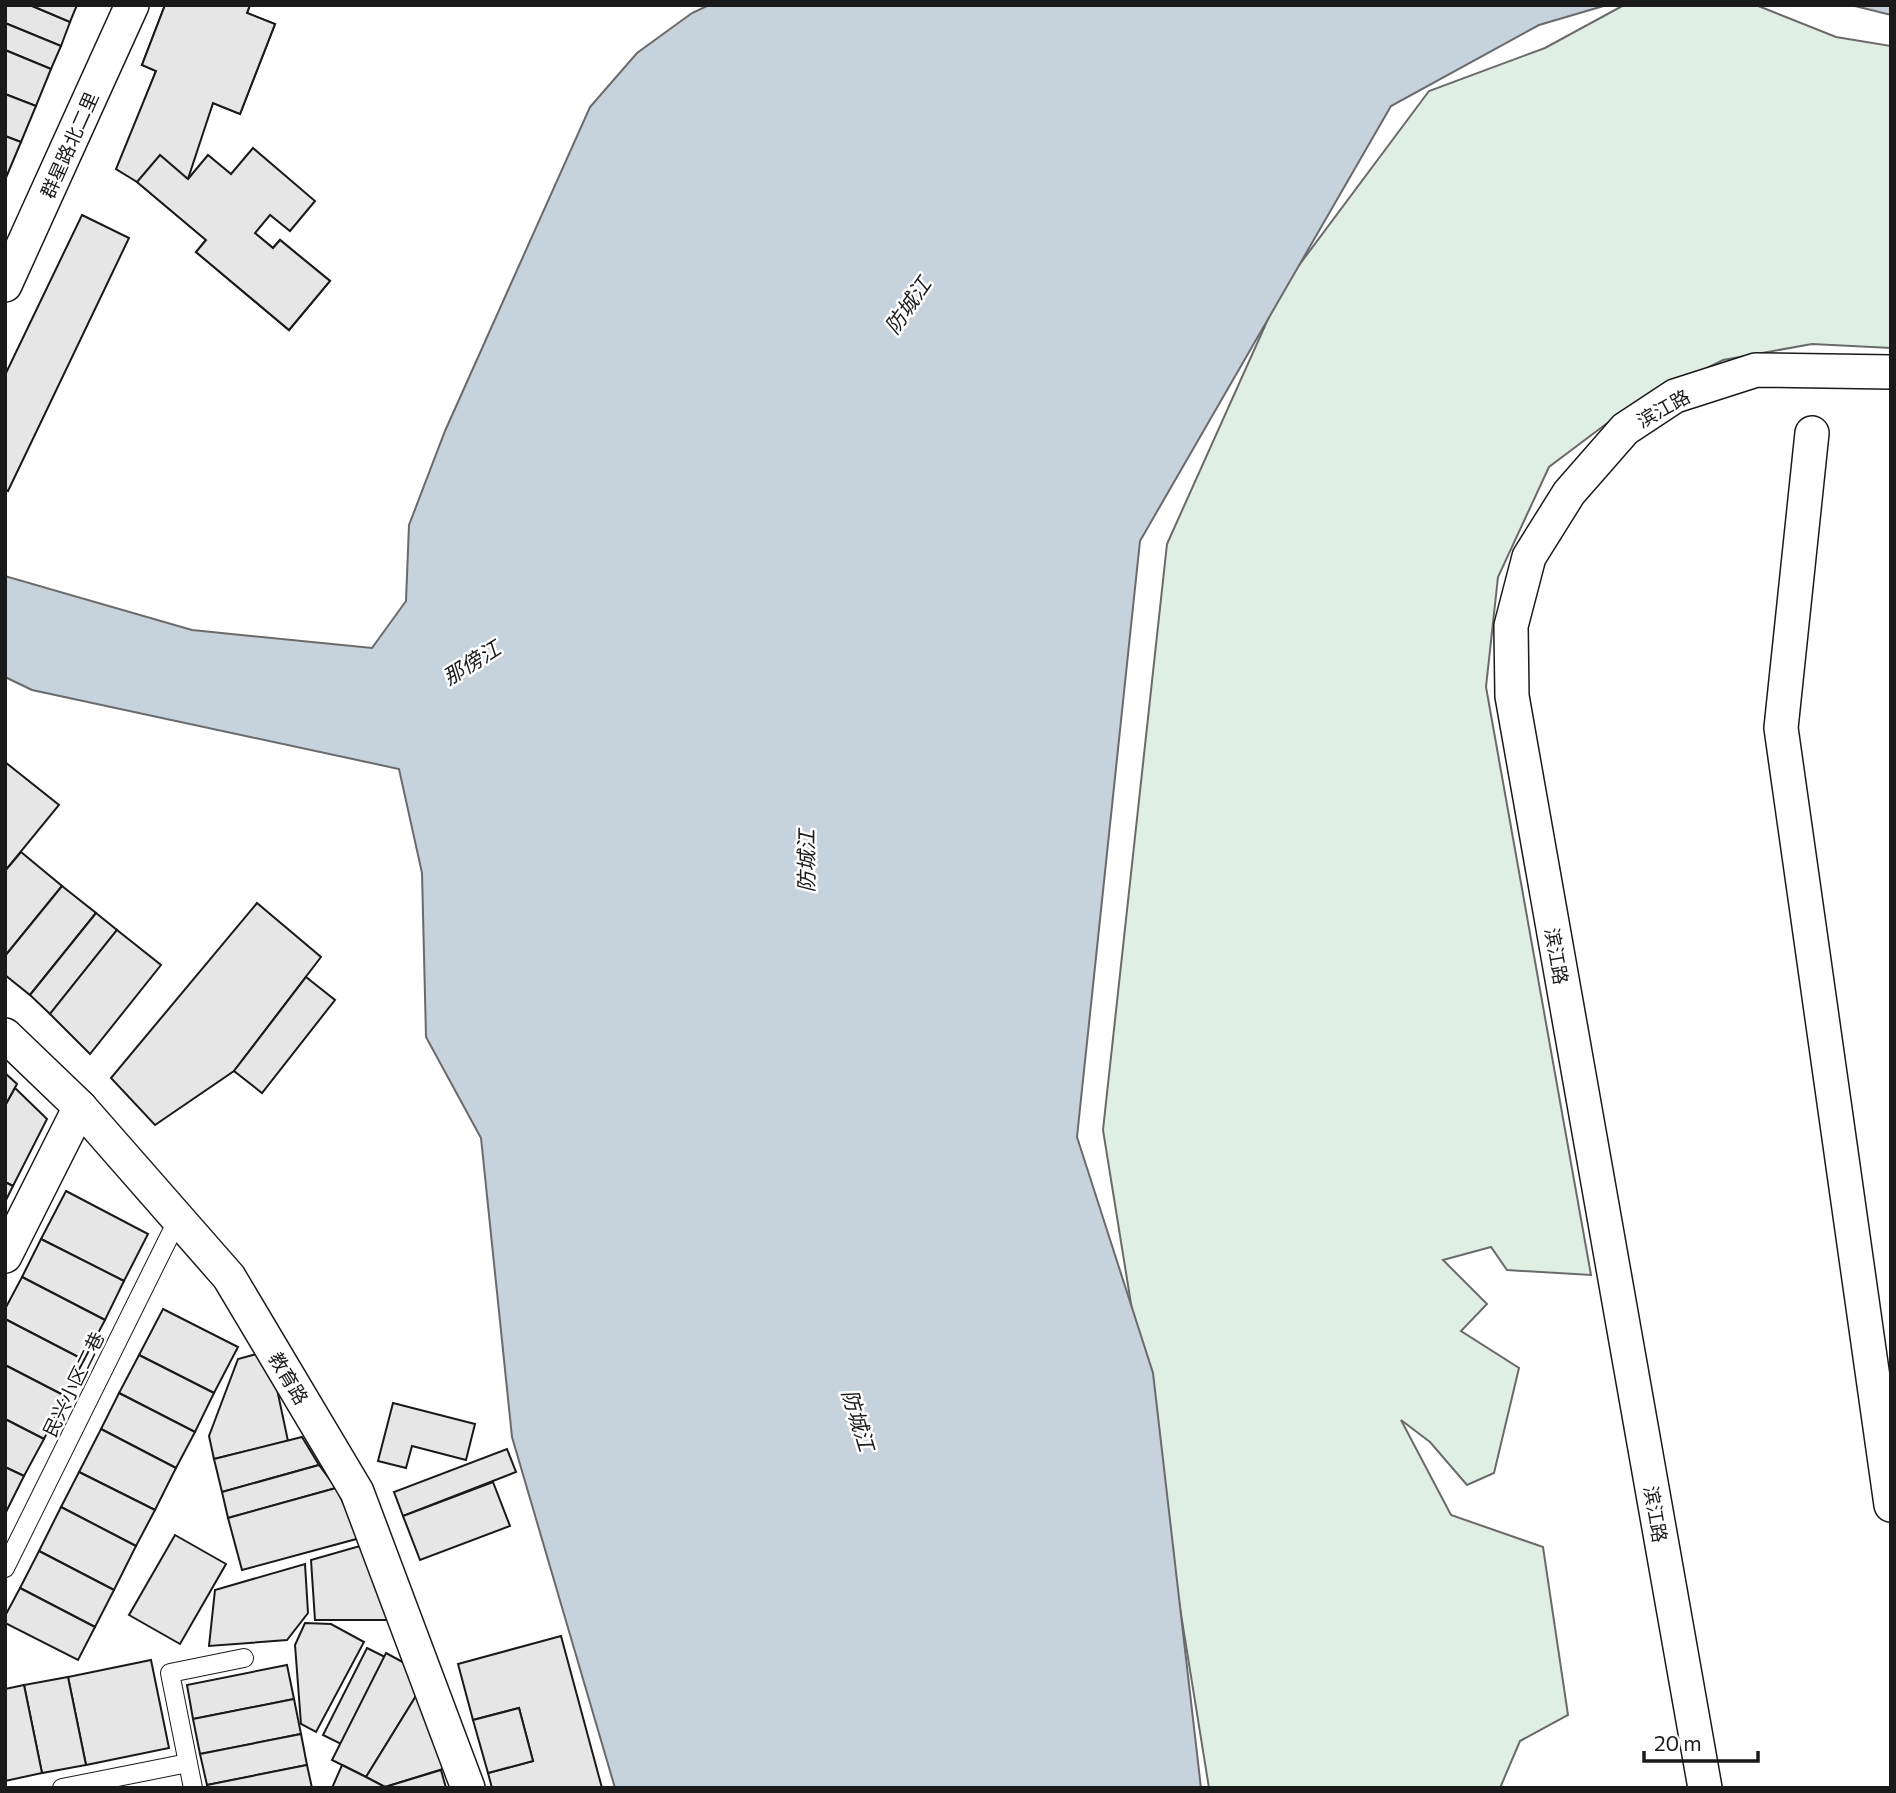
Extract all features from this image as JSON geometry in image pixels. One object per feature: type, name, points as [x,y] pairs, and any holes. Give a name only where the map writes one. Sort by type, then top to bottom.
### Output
[{"type":"street","name":"群星路北二里","points":[[5,285],[132,5]]},
{"type":"street","name":"滨江路","points":[[1705,1788],[1511,696],[1511,626],[1529,557],[1569,493],[1625,429],[1675,396],[1756,370],[1891,372]]},
{"type":"street","points":[[1812,433],[1781,728],[1891,1505]]},
{"type":"street","name":"教育路","points":[[5,1035],[80,1107],[229,1277],[357,1492],[468,1788]]},
{"type":"street","points":[[5,1256],[80,1107]]},
{"type":"lane","name":"民兴小区二巷","points":[[5,1567],[10,1548],[178,1219]]},
{"type":"lane","points":[[193,1788],[170,1673],[244,1658]]},
{"type":"lane","points":[[62,1788],[188,1763]]},
{"type":"green space","points":[[1624,5],[1756,5],[1836,37],[1891,46],[1891,348],[1812,344],[1723,360],[1630,406],[1549,467],[1498,577],[1486,687],[1591,1275],[1507,1270],[1491,1247],[1443,1260],[1487,1304],[1461,1331],[1519,1368],[1494,1473],[1467,1485],[1430,1442],[1401,1420],[1451,1515],[1543,1547],[1568,1715],[1520,1741],[1500,1788],[1209,1788],[1103,1130],[1167,544],[1282,288],[1429,91],[1545,48]]},
{"type":"water","points":[[709,5],[1607,5],[1539,25],[1391,106],[1140,541],[1077,1137],[1153,1373],[1201,1788],[615,1788],[512,1437],[481,1138],[426,1037],[422,873],[399,769],[32,690],[5,677],[5,576],[192,630],[372,648],[406,601],[409,525],[445,431],[590,107],[637,53],[692,13]]},
{"type":"water","points":[[1851,5],[1891,5],[1891,15]]},
{"type":"building","points":[[5,5],[30,5],[70,22],[61,46],[5,23]]},
{"type":"building","points":[[30,5],[77,5],[70,22]]},
{"type":"building","points":[[165,5],[250,5],[247,13],[275,24],[240,114],[213,103],[196,149],[135,125],[156,71],[142,65]]},
{"type":"building","points":[[165,5],[250,5],[247,13],[275,24],[240,114],[213,103],[188,179],[273,248],[280,240],[330,281],[289,330],[196,252],[206,240],[137,182],[116,169],[156,71],[142,65]]},
{"type":"building","points":[[5,23],[61,46],[51,69],[5,50]]},
{"type":"building","points":[[5,50],[51,69],[36,106],[5,94]]},
{"type":"building","points":[[5,94],[36,106],[21,142],[5,136]]},
{"type":"building","points":[[5,136],[21,142],[5,180]]},
{"type":"building","points":[[253,148],[315,201],[290,231],[270,215],[255,233],[273,248],[280,240],[330,281],[289,330],[196,252],[206,240],[137,182],[160,155],[188,179],[208,155],[231,174]]},
{"type":"building","points":[[82,215],[129,238],[8,491],[5,489],[5,375]]},
{"type":"building","points":[[5,762],[59,805],[5,871]]},
{"type":"building","points":[[21,852],[62,886],[5,956],[5,871]]},
{"type":"building","points":[[62,886],[96,913],[30,995],[5,975],[5,956]]},
{"type":"building","points":[[257,903],[321,957],[234,1071],[155,1125],[111,1078]]},
{"type":"building","points":[[96,913],[117,930],[50,1014],[30,995]]},
{"type":"building","points":[[117,930],[161,965],[90,1054],[50,1014]]},
{"type":"building","points":[[306,977],[335,1000],[262,1093],[234,1071]]},
{"type":"building","points":[[5,1073],[17,1084],[5,1106]]},
{"type":"building","points":[[15,1088],[47,1119],[13,1186],[5,1182],[5,1106]]},
{"type":"building","points":[[5,1182],[13,1186],[5,1202]]},
{"type":"building","points":[[66,1191],[148,1234],[124,1281],[41,1239]]},
{"type":"building","points":[[41,1239],[124,1281],[105,1320],[22,1277]]},
{"type":"building","points":[[22,1277],[105,1320],[84,1360],[5,1319],[5,1309]]},
{"type":"building","points":[[163,1309],[238,1347],[214,1393],[139,1355]]},
{"type":"building","points":[[5,1319],[84,1360],[65,1396],[5,1365]]},
{"type":"building","points":[[260,1353],[274,1375],[288,1441],[214,1459],[209,1436],[238,1359]]},
{"type":"building","points":[[139,1355],[214,1393],[195,1432],[119,1393]]},
{"type":"building","points":[[5,1365],[65,1396],[44,1439],[5,1419]]},
{"type":"building","points":[[119,1393],[195,1432],[176,1468],[101,1429]]},
{"type":"building","points":[[393,1403],[475,1424],[466,1460],[412,1446],[406,1468],[378,1461]]},
{"type":"building","points":[[5,1419],[44,1439],[24,1476],[5,1467]]},
{"type":"building","points":[[101,1429],[176,1468],[155,1510],[79,1472]]},
{"type":"building","points":[[302,1437],[319,1465],[222,1492],[214,1459]]},
{"type":"building","points":[[507,1449],[516,1472],[403,1516],[394,1492]]},
{"type":"building","points":[[319,1465],[336,1488],[228,1518],[222,1492]]},
{"type":"building","points":[[5,1467],[24,1476],[5,1514]]},
{"type":"building","points":[[79,1472],[155,1510],[136,1546],[61,1507]]},
{"type":"building","points":[[493,1482],[510,1526],[420,1560],[403,1516]]},
{"type":"building","points":[[336,1488],[360,1538],[242,1570],[228,1518]]},
{"type":"building","points":[[61,1507],[136,1546],[114,1590],[39,1551]]},
{"type":"building","points":[[175,1535],[226,1564],[180,1644],[129,1615]]},
{"type":"building","points":[[367,1544],[388,1620],[315,1620],[311,1560]]},
{"type":"building","points":[[39,1551],[114,1590],[95,1627],[20,1588]]},
{"type":"building","points":[[305,1564],[308,1613],[287,1640],[209,1646],[215,1590]]},
{"type":"building","points":[[20,1588],[95,1627],[78,1660],[5,1623],[5,1616]]},
{"type":"building","points":[[305,1623],[331,1624],[364,1642],[316,1732],[301,1724],[295,1645]]},
{"type":"building","points":[[561,1636],[602,1788],[492,1788],[488,1773],[533,1761],[519,1708],[473,1720],[458,1664]]},
{"type":"building","points":[[367,1648],[385,1657],[341,1744],[323,1735]]},
{"type":"building","points":[[386,1653],[410,1666],[419,1691],[366,1777],[332,1760]]},
{"type":"building","points":[[151,1660],[169,1748],[86,1765],[68,1677]]},
{"type":"building","points":[[287,1665],[294,1699],[193,1719],[187,1685]]},
{"type":"building","points":[[68,1677],[86,1765],[42,1773],[24,1685]]},
{"type":"building","points":[[24,1685],[42,1773],[5,1781],[5,1689]]},
{"type":"building","points":[[419,1691],[446,1768],[385,1787],[366,1777]]},
{"type":"building","points":[[294,1699],[301,1734],[200,1754],[193,1719]]},
{"type":"building","points":[[519,1708],[533,1761],[488,1773],[473,1720]]},
{"type":"building","points":[[301,1734],[307,1765],[207,1785],[200,1754]]},
{"type":"building","points":[[307,1765],[312,1788],[207,1788],[207,1785]]},
{"type":"building","points":[[342,1765],[366,1777],[385,1787],[332,1788]]},
{"type":"building","points":[[441,1770],[446,1788],[385,1788],[385,1787]]},
{"type":"water label","name":"防城江","points":[[907,305]]},
{"type":"water label","name":"那傍江","points":[[471,662]]},
{"type":"water label","name":"防城江","points":[[805,861]]},
{"type":"water label","name":"防城江","points":[[859,1420]]}]
